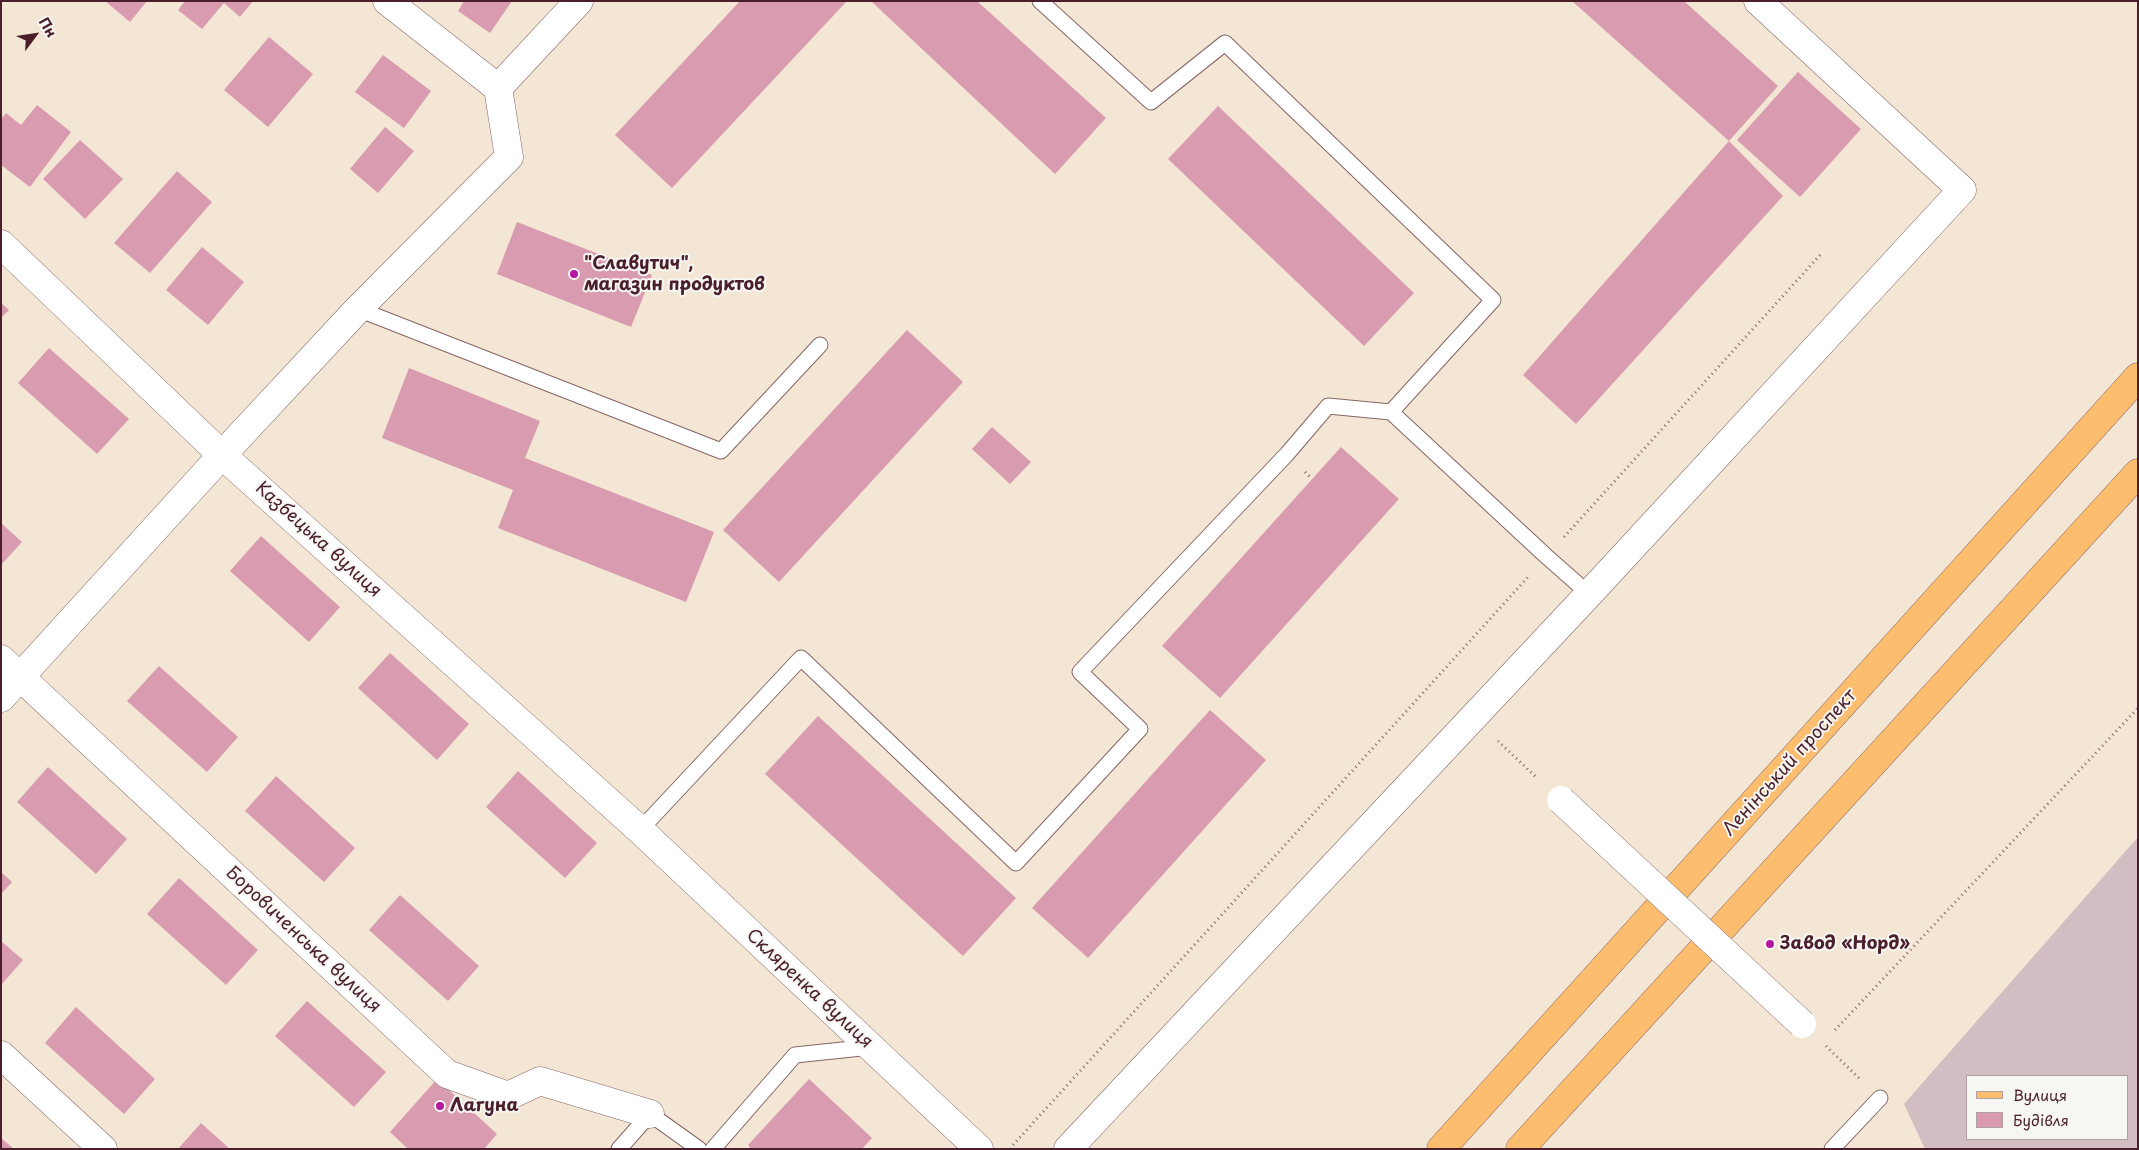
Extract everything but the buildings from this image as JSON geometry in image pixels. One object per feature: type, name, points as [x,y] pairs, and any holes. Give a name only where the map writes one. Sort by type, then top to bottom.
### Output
[{"type":"main road","name":"Ленінський проспект","points":[[1441,1149],[2138,377]]},
{"type":"main road","points":[[1520,1149],[2138,473]]},
{"type":"street","points":[[1,698],[11,668],[222,455],[358,309],[509,157],[498,88],[387,1]]},
{"type":"street","points":[[498,88],[579,1]]},
{"type":"street","points":[[1068,1149],[1589,594],[1962,190],[1758,1]]},
{"type":"street","name":"Казбецька вулиця","points":[[1,244],[222,455],[640,830]]},
{"type":"street","name":"Боровиченська вулиця","points":[[11,668],[447,1074],[508,1096],[540,1082],[650,1114]]},
{"type":"street","points":[[1561,800],[1802,1024]]},
{"type":"street","name":"Скляренка вулиця","points":[[640,830],[979,1149]]},
{"type":"street","points":[[1,1055],[102,1149]]},
{"type":"lane","points":[[1040,1],[1151,102],[1225,43],[1493,300],[1391,412]]},
{"type":"lane","points":[[358,309],[721,452],[820,345]]},
{"type":"lane","points":[[640,830],[801,658],[1016,863],[1140,729],[1080,672],[1287,454],[1328,406],[1391,412],[1589,594]]},
{"type":"lane","points":[[713,1149],[794,1055],[870,1047]]},
{"type":"lane","points":[[1832,1149],[1880,1098]]},
{"type":"lane","points":[[618,1149],[650,1114],[699,1149]]},
{"type":"path","points":[[1009,1149],[1821,254]]},
{"type":"path","points":[[1823,1043],[2138,708]]},
{"type":"path","points":[[1473,718],[1561,800]]},
{"type":"path","points":[[1802,1024],[1880,1098]]},
{"type":"shaded area","points":[[2138,837],[2138,1149],[1925,1149],[1904,1104]]},
{"type":"place","name":"\"Славутич\", магазин продуктов","points":[[574,274]]},
{"type":"place","name":"Завод «Норд»","points":[[1770,944]]},
{"type":"place","name":"Лагуна","points":[[440,1106]]}]
